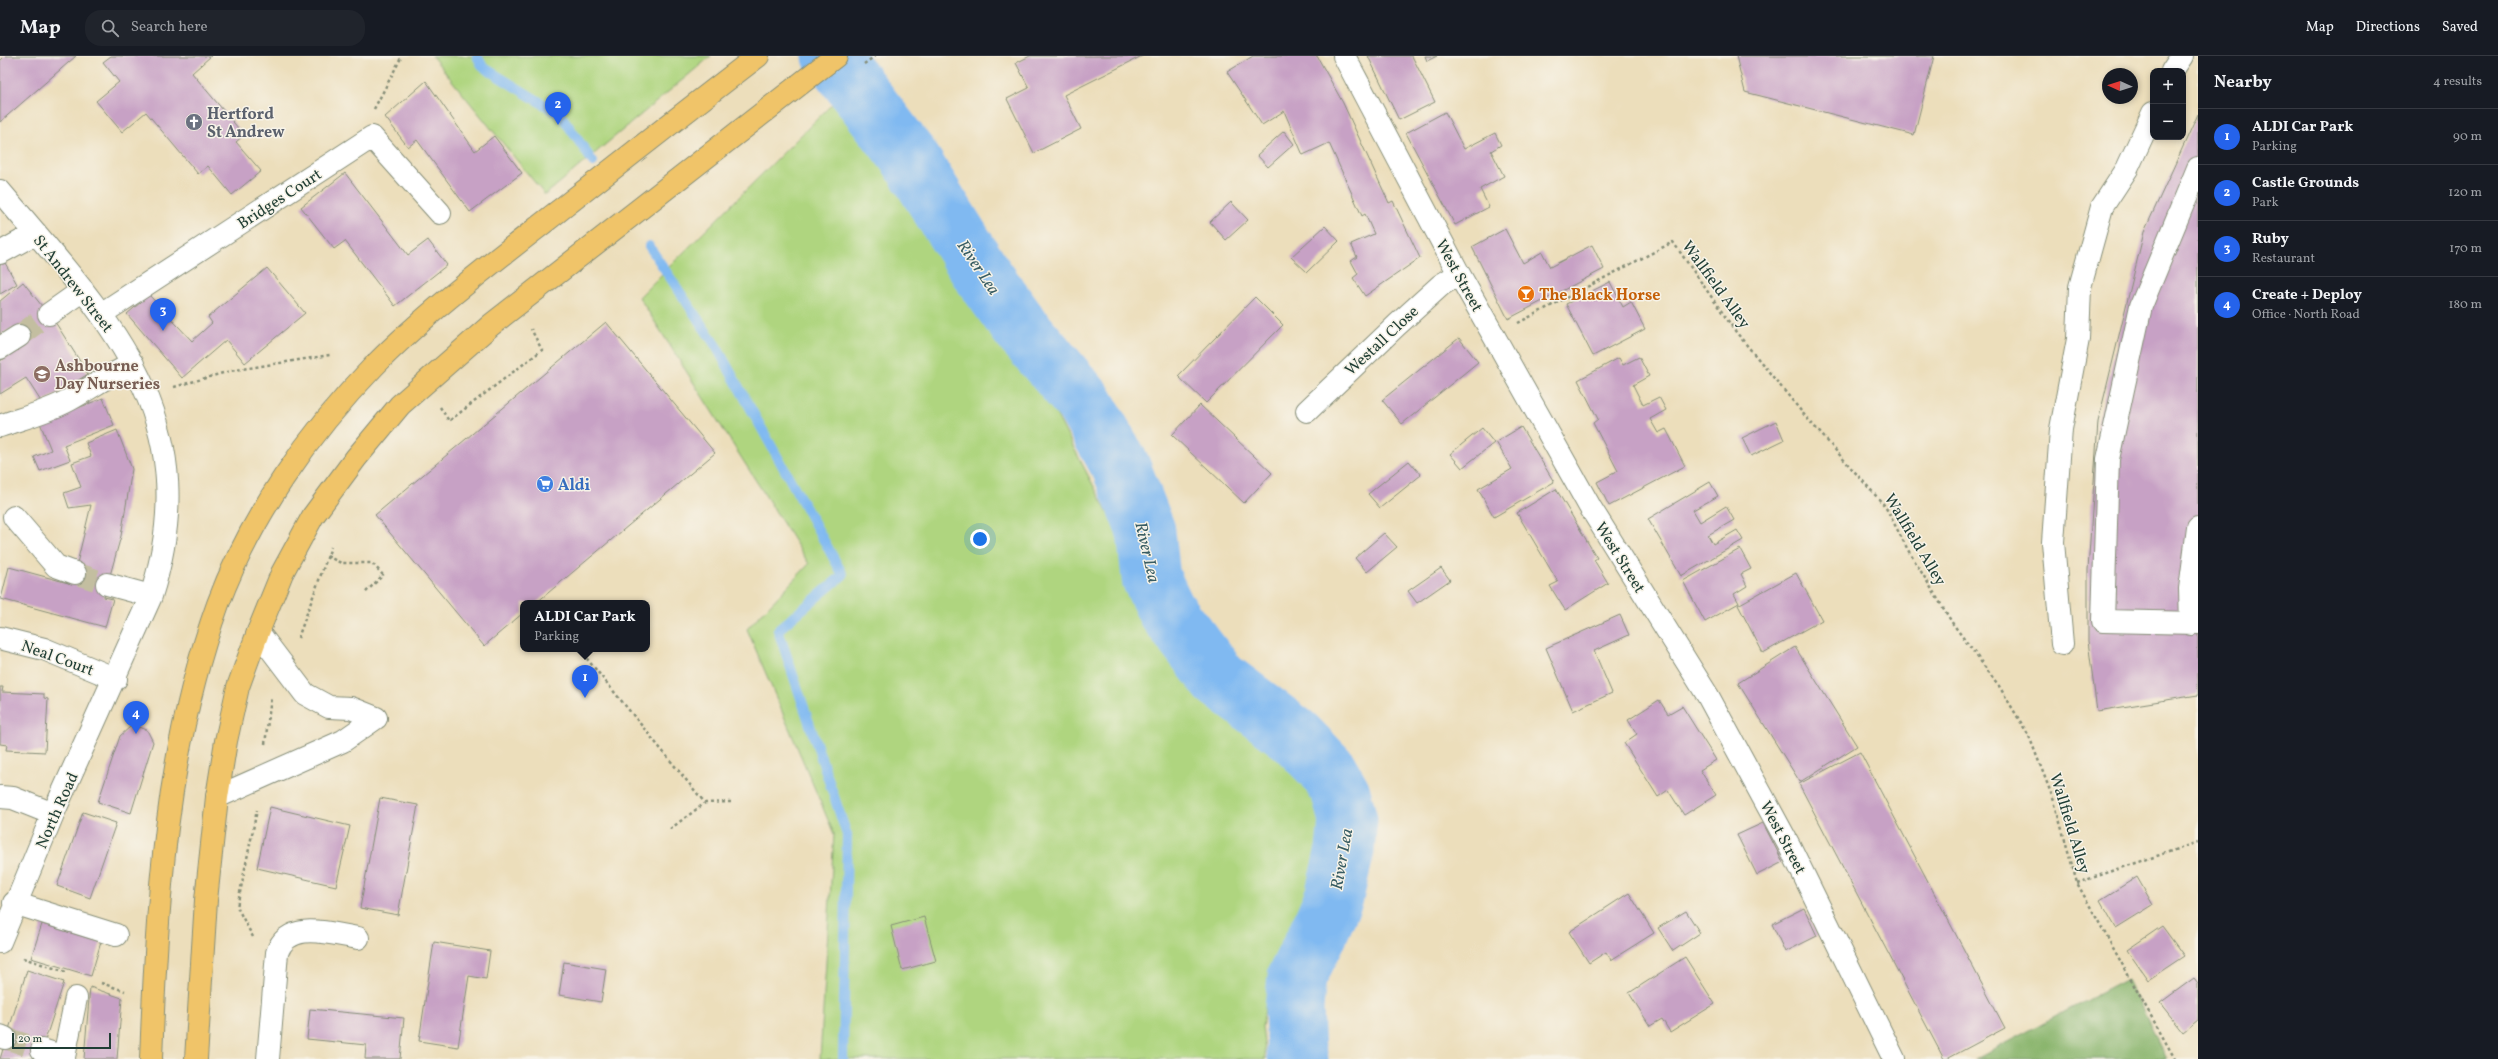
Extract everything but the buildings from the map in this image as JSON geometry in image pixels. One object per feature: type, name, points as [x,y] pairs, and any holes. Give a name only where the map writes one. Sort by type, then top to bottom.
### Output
[{"type":"highway","points":[[196,1059],[206,900],[217,797],[238,687],[282,573],[313,516],[356,458],[400,405],[491,325],[836,56]]},
{"type":"highway","points":[[151,1059],[155,949],[168,814],[182,732],[198,665],[219,602],[245,544],[280,483],[318,431],[375,365],[465,285],[753,60]]},
{"type":"street","name":"West Street","points":[[1344,56],[1459,274],[1590,507],[1708,696],[1790,847],[1894,1059]]},
{"type":"street","points":[[2174,68],[2182,56]]},
{"type":"street","points":[[2062,644],[2053,542],[2061,429],[2078,339],[2080,287],[2102,207],[2127,169],[2150,119]]},
{"type":"street","name":"Bridges Court","points":[[101,314],[372,137],[440,213]]},
{"type":"street","points":[[2198,168],[2142,306],[2108,459],[2104,621],[2194,624],[2190,590],[2198,528]]},
{"type":"street","name":"St Andrew Street","points":[[0,190],[83,290],[101,314],[133,364],[149,394],[160,431],[166,464],[168,504],[162,560],[151,596],[116,679]]},
{"type":"street","points":[[0,253],[36,233]]},
{"type":"street","name":"Westall Close","points":[[1307,411],[1441,285],[1459,274]]},
{"type":"street","points":[[48,314],[83,290]]},
{"type":"street","points":[[0,348],[19,336]]},
{"type":"street","points":[[0,426],[36,415],[68,400],[109,375],[133,364]]},
{"type":"street","points":[[14,517],[56,566],[75,573]]},
{"type":"street","points":[[107,584],[151,596]]},
{"type":"street","points":[[217,797],[263,775],[343,741],[376,718],[351,708],[329,707],[305,694],[258,632]]},
{"type":"street","name":"Neal Court","points":[[0,638],[44,649],[116,679]]},
{"type":"street","name":"North Road","points":[[0,942],[14,903],[53,814],[116,679]]},
{"type":"street","points":[[0,797],[13,798],[53,814]]},
{"type":"street","points":[[14,903],[116,935]]},
{"type":"street","points":[[268,1059],[277,953],[280,942],[288,935],[303,930],[358,938]]},
{"type":"street","points":[[42,1050],[64,1058],[76,998]]},
{"type":"path","points":[[870,59],[875,56]]},
{"type":"path","name":"Wallfield Alley","points":[[1495,336],[1674,242],[1736,332],[1806,417],[1885,506],[1908,550],[1953,624],[1999,686],[2029,736],[2054,801],[2077,883],[2175,1059]]},
{"type":"path","points":[[440,408],[450,421],[542,350],[530,327],[524,332]]},
{"type":"path","points":[[149,394],[230,371],[330,355]]},
{"type":"path","points":[[435,412],[445,402]]},
{"type":"path","points":[[254,939],[237,907],[263,775],[269,702],[302,630],[333,542]]},
{"type":"path","points":[[327,556],[341,563],[372,563],[383,575],[365,593]]},
{"type":"path","points":[[581,652],[705,803]]},
{"type":"path","points":[[670,829],[705,803],[730,802]]},
{"type":"path","points":[[2077,883],[2198,842]]},
{"type":"green space","points":[[432,56],[711,56],[545,195]]},
{"type":"green space","points":[[839,97],[901,183],[967,298],[999,346],[1052,406],[1117,531],[1132,591],[1148,628],[1228,718],[1277,750],[1302,774],[1321,801],[1324,842],[1322,867],[1307,912],[1280,960],[1267,996],[1262,1027],[1266,1059],[820,1059],[834,834],[747,629],[809,564],[639,297]]},
{"type":"green space","points":[[2127,979],[2167,1059],[1975,1059]]},
{"type":"waterway","points":[[477,56],[483,67],[561,115],[593,162]]},
{"type":"waterway","name":"River Lea","points":[[832,56],[911,160],[980,271],[1021,328],[1084,402],[1121,467],[1146,531],[1151,578],[1166,610],[1219,679],[1295,736],[1328,770],[1341,793],[1348,820],[1345,850],[1334,897],[1297,976],[1294,1008],[1296,1051],[1299,1059]]},
{"type":"waterway","points":[[649,246],[716,346],[843,575],[778,630],[847,835],[843,1059]]},
{"type":"tunnel","points":[[19,336],[49,314]]},
{"type":"tunnel","points":[[75,573],[107,584]]},
{"type":"tunnel","points":[[5,1038],[42,1050]]},
{"type":"place","name":"Hertford St Andrew","points":[[194,122]]},
{"type":"place","name":"Castle Grounds","points":[[558,125]]},
{"type":"place","name":"The Black Horse","points":[[1526,294]]},
{"type":"place","name":"Ruby","points":[[163,331]]},
{"type":"place","name":"Ashbourne Day Nurseries","points":[[42,374]]},
{"type":"place","name":"Aldi","points":[[545,484]]},
{"type":"place","name":"ALDI Car Park","points":[[585,698]]},
{"type":"place","name":"Create + Deploy","points":[[136,734]]}]
